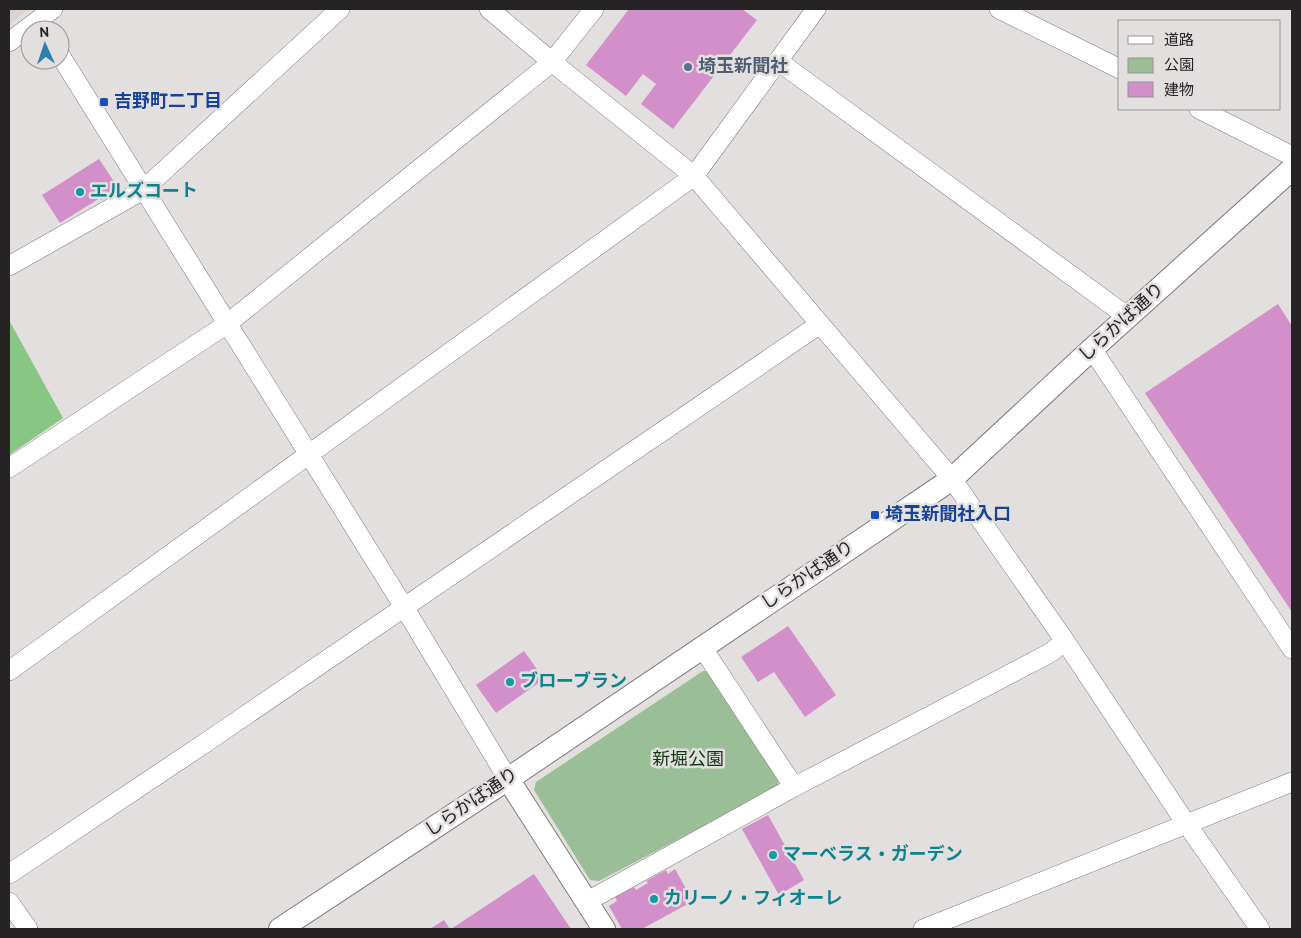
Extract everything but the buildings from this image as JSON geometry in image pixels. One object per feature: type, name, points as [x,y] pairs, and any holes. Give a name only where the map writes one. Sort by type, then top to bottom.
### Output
[{"type":"street","points":[[9,266],[143,190],[340,9]]},
{"type":"street","points":[[490,9],[552,62],[694,176],[952,479],[1065,641],[1186,824],[1260,929]]},
{"type":"street","points":[[9,468],[227,324],[552,62],[594,9]]},
{"type":"street","points":[[9,671],[694,176],[816,9]]},
{"type":"street","points":[[999,9],[1118,68]]},
{"type":"street","points":[[9,42],[20,35]]},
{"type":"street","points":[[778,61],[1128,317]]},
{"type":"street","points":[[69,70],[404,607],[508,779],[604,929]]},
{"type":"street","points":[[1201,110],[1292,156]]},
{"type":"street","name":"しらかば通り","points":[[280,929],[508,779],[952,479],[1092,349],[1292,169]]},
{"type":"street","points":[[9,874],[205,743],[820,324]]},
{"type":"street","points":[[1092,349],[1292,649]]},
{"type":"street","points":[[586,902],[794,787],[1050,653],[1065,641]]},
{"type":"street","points":[[702,647],[794,787]]},
{"type":"street","points":[[924,929],[1292,782]]},
{"type":"street","points":[[9,902],[28,929]]},
{"type":"shaded area","points":[[9,9],[29,9],[9,25]]},
{"type":"green space","points":[[9,320],[63,418],[9,455]]},
{"type":"green space","name":"新堀公園","points":[[703,671],[712,672],[779,775],[778,787],[599,881],[590,880],[534,790],[536,782]]},
{"type":"place","name":"埼玉新聞社","points":[[688,67]]},
{"type":"place","name":"吉野町二丁目","points":[[104,102]]},
{"type":"place","name":"エルズコート","points":[[80,192]]},
{"type":"place","name":"埼玉新聞社入口","points":[[875,515]]},
{"type":"place","name":"ブローブラン","points":[[510,682]]},
{"type":"place","name":"マーベラス・ガーデン","points":[[773,855]]},
{"type":"place","name":"カリーノ・フィオーレ","points":[[654,899]]}]
